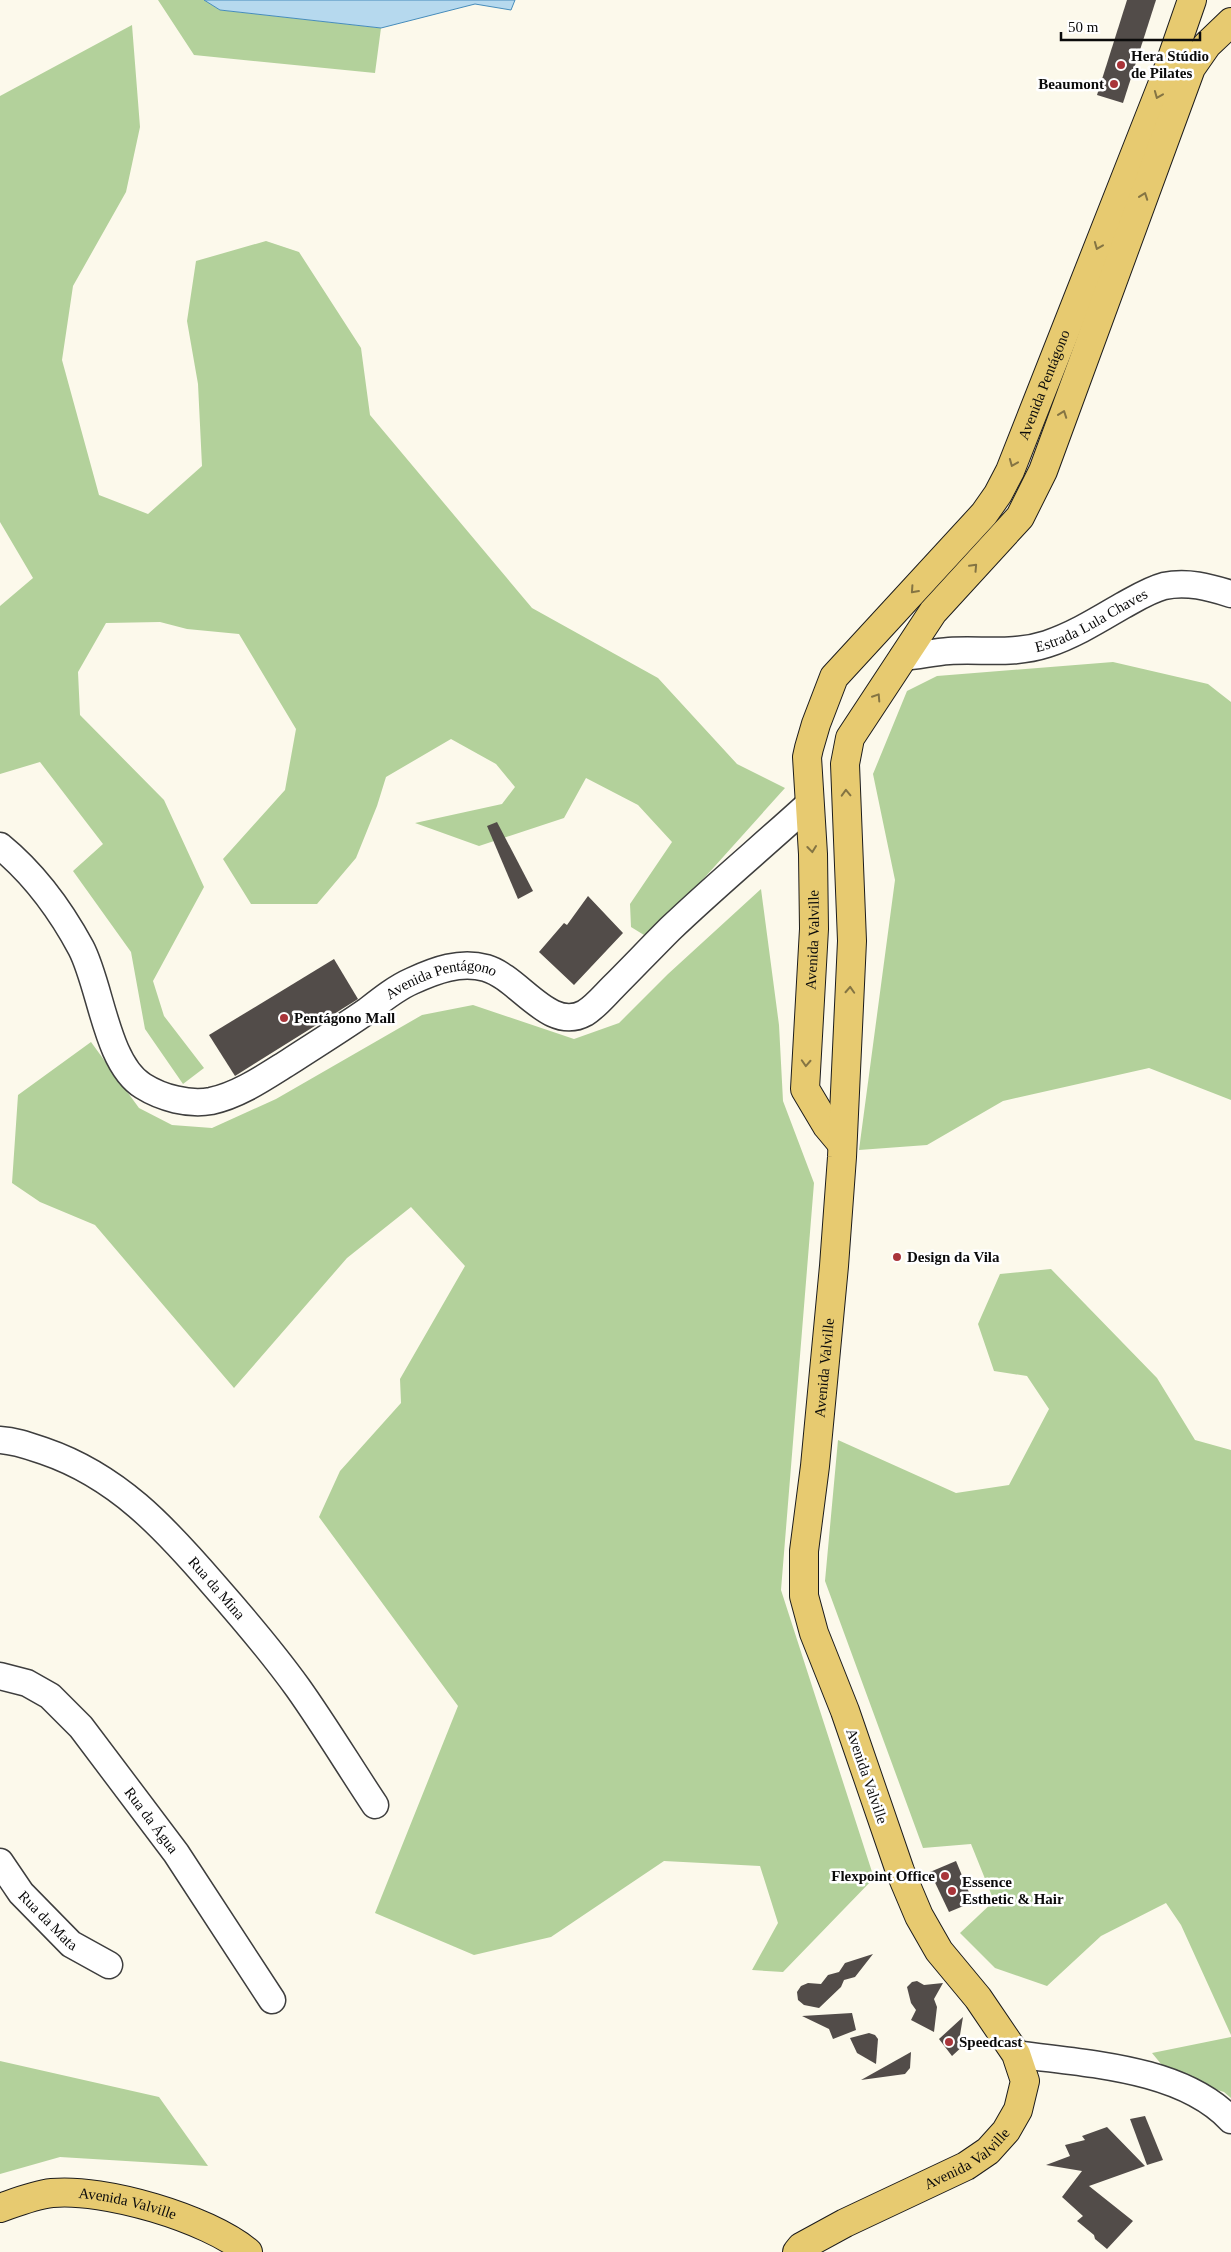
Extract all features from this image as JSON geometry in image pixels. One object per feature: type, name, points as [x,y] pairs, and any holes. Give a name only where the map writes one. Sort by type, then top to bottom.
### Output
[{"type":"main road","name":"Avenida Pentágono","points":[[816,724],[834,677],[984,514],[998,494],[1010,471],[1162,84],[1192,0]]},
{"type":"main road","name":"Avenida Pentágono","points":[[850,738],[934,612],[1020,517],[1042,471],[1191,68],[1207,45],[1231,22]]},
{"type":"main road","points":[[816,724],[823,718],[836,718],[848,727],[850,738]]},
{"type":"main road","name":"Avenida Valville","points":[[816,724],[807,757],[813,854],[814,929],[805,1089],[827,1126],[842,1144]]},
{"type":"main road","name":"Avenida Valville","points":[[797,2252],[801,2247],[845,2223],[966,2166],[988,2151],[1006,2131],[1018,2110],[1025,2081],[1016,2054],[978,1998],[939,1951],[919,1916],[900,1871],[845,1711],[814,1633],[804,1596],[804,1551],[822,1406],[842,1144],[852,941],[845,764],[850,738]]},
{"type":"main road","points":[[807,757],[822,769],[835,769],[845,764]]},
{"type":"main road","points":[[810,1000],[817,1026],[831,1033],[848,1028]]},
{"type":"main road","name":"Avenida Valville","points":[[0,2208],[28,2198],[52,2194],[79,2193],[109,2198],[156,2209],[202,2226],[239,2245],[248,2252]]},
{"type":"street","name":"Estrada Lula Chaves","points":[[903,657],[948,652],[997,653],[1020,651],[1048,644],[1086,627],[1141,596],[1163,586],[1185,584],[1210,587],[1231,594]]},
{"type":"street","points":[[934,612],[935,638],[948,652]]},
{"type":"street","name":"Avenida Pentágono","points":[[0,846],[16,859],[50,900],[82,950],[111,1037],[126,1069],[141,1086],[170,1099],[210,1101],[260,1080],[337,1032],[403,985],[439,969],[467,965],[486,968],[516,984],[553,1014],[563,1018],[584,1014],[603,998],[672,928],[809,804]]},
{"type":"street","name":"Rua da Mina","points":[[0,1440],[16,1441],[66,1459],[112,1484],[143,1509],[178,1543],[232,1604],[298,1688],[375,1805]]},
{"type":"street","name":"Rua da Água","points":[[0,1676],[27,1683],[50,1696],[81,1727],[176,1853],[272,2000]]},
{"type":"street","name":"Rua da Mata","points":[[0,1862],[21,1893],[71,1944],[108,1965]]},
{"type":"street","points":[[1016,2054],[1101,2066],[1166,2081],[1193,2093],[1220,2109],[1231,2120]]},
{"type":"green space","points":[[158,0],[204,0],[220,10],[381,28],[375,73],[194,55]]},
{"type":"green space","points":[[132,25],[140,127],[126,192],[73,286],[62,360],[99,495],[148,514],[202,466],[198,384],[187,321],[196,261],[266,241],[299,252],[361,348],[370,415],[532,608],[658,678],[737,764],[785,788],[688,896],[644,935],[631,927],[630,904],[672,842],[638,805],[586,778],[564,818],[479,846],[415,823],[502,804],[515,787],[496,764],[451,739],[386,777],[377,806],[356,858],[317,904],[251,904],[223,859],[285,790],[296,729],[239,634],[187,629],[160,622],[106,623],[78,672],[80,715],[164,800],[204,887],[153,981],[164,1016],[204,1068],[183,1084],[145,1029],[131,952],[73,871],[103,844],[40,762],[0,774],[0,606],[33,578],[0,522],[0,96]]},
{"type":"green space","points":[[1113,662],[1208,684],[1231,702],[1231,1100],[1149,1068],[1003,1101],[927,1145],[859,1150],[895,880],[873,774],[907,691],[937,676]]},
{"type":"green space","points":[[761,889],[779,1025],[783,1101],[814,1183],[781,1590],[874,1878],[783,1972],[752,1970],[778,1923],[760,1866],[664,1861],[551,1937],[474,1955],[375,1913],[458,1706],[319,1517],[340,1471],[401,1403],[400,1379],[465,1266],[411,1207],[347,1258],[234,1388],[95,1225],[40,1202],[12,1183],[18,1095],[91,1042],[139,1108],[172,1125],[212,1128],[276,1099],[422,1015],[473,1005],[574,1039],[619,1023],[668,974]]},
{"type":"green space","points":[[1051,1269],[1157,1378],[1195,1440],[1231,1450],[1231,2035],[1181,1925],[1166,1903],[1101,1936],[1047,1986],[995,1968],[960,1933],[994,1901],[971,1844],[923,1848],[825,1581],[838,1440],[956,1493],[1009,1485],[1049,1409],[1027,1376],[994,1371],[978,1324],[1000,1274]]},
{"type":"green space","points":[[1231,2037],[1231,2098],[1224,2092],[1171,2076],[1152,2053]]},
{"type":"green space","points":[[0,2061],[159,2097],[208,2166],[60,2157],[0,2174]]},
{"type":"water","points":[[204,0],[515,0],[511,10],[475,4],[381,28],[220,10]]},
{"type":"building","points":[[1127,0],[1156,0],[1123,103],[1097,95]]},
{"type":"building","points":[[497,822],[533,891],[518,899],[487,826]]},
{"type":"building","points":[[588,896],[623,933],[574,985],[539,952],[564,923],[567,925]]},
{"type":"building","name":"Pentágono Mall","points":[[334,959],[358,999],[235,1076],[209,1035]]},
{"type":"building","points":[[956,1861],[973,1902],[949,1912],[930,1872]]},
{"type":"building","points":[[873,1954],[855,1977],[844,1980],[841,1987],[819,2008],[804,2005],[798,2000],[797,1992],[801,1986],[808,1983],[821,1984],[828,1975],[839,1972],[845,1963]]},
{"type":"building","points":[[917,1981],[924,1985],[943,1983],[934,1999],[937,2007],[934,2032],[911,2020],[916,2010],[911,2003],[907,1987],[912,1982]]},
{"type":"building","points":[[852,2013],[856,2030],[833,2039],[829,2029],[802,2016]]},
{"type":"building","name":"Speedcast","points":[[963,2017],[960,2035],[965,2044],[952,2056],[939,2039]]},
{"type":"building","points":[[869,2033],[875,2035],[878,2039],[876,2064],[857,2053],[850,2038]]},
{"type":"building","points":[[911,2052],[910,2068],[905,2074],[861,2080]]},
{"type":"building","points":[[1145,2116],[1163,2160],[1147,2165],[1130,2119]]},
{"type":"building","points":[[1107,2127],[1145,2166],[1089,2186],[1133,2221],[1107,2249],[1077,2221],[1083,2216],[1062,2197],[1082,2171],[1046,2165],[1070,2156],[1065,2145],[1085,2140],[1082,2136]]},
{"type":"place","name":"Hera Stúdio de Pilates","points":[[1121,65]]},
{"type":"place","name":"Beaumont","points":[[1114,84]]},
{"type":"place","name":"Pentágono Mall","points":[[284,1018]]},
{"type":"place","name":"Design da Vila","points":[[897,1257]]},
{"type":"place","name":"Flexpoint Office","points":[[945,1876]]},
{"type":"place","name":"Essence Esthetic & Hair","points":[[952,1891]]},
{"type":"place","name":"Speedcast","points":[[949,2042]]}]
